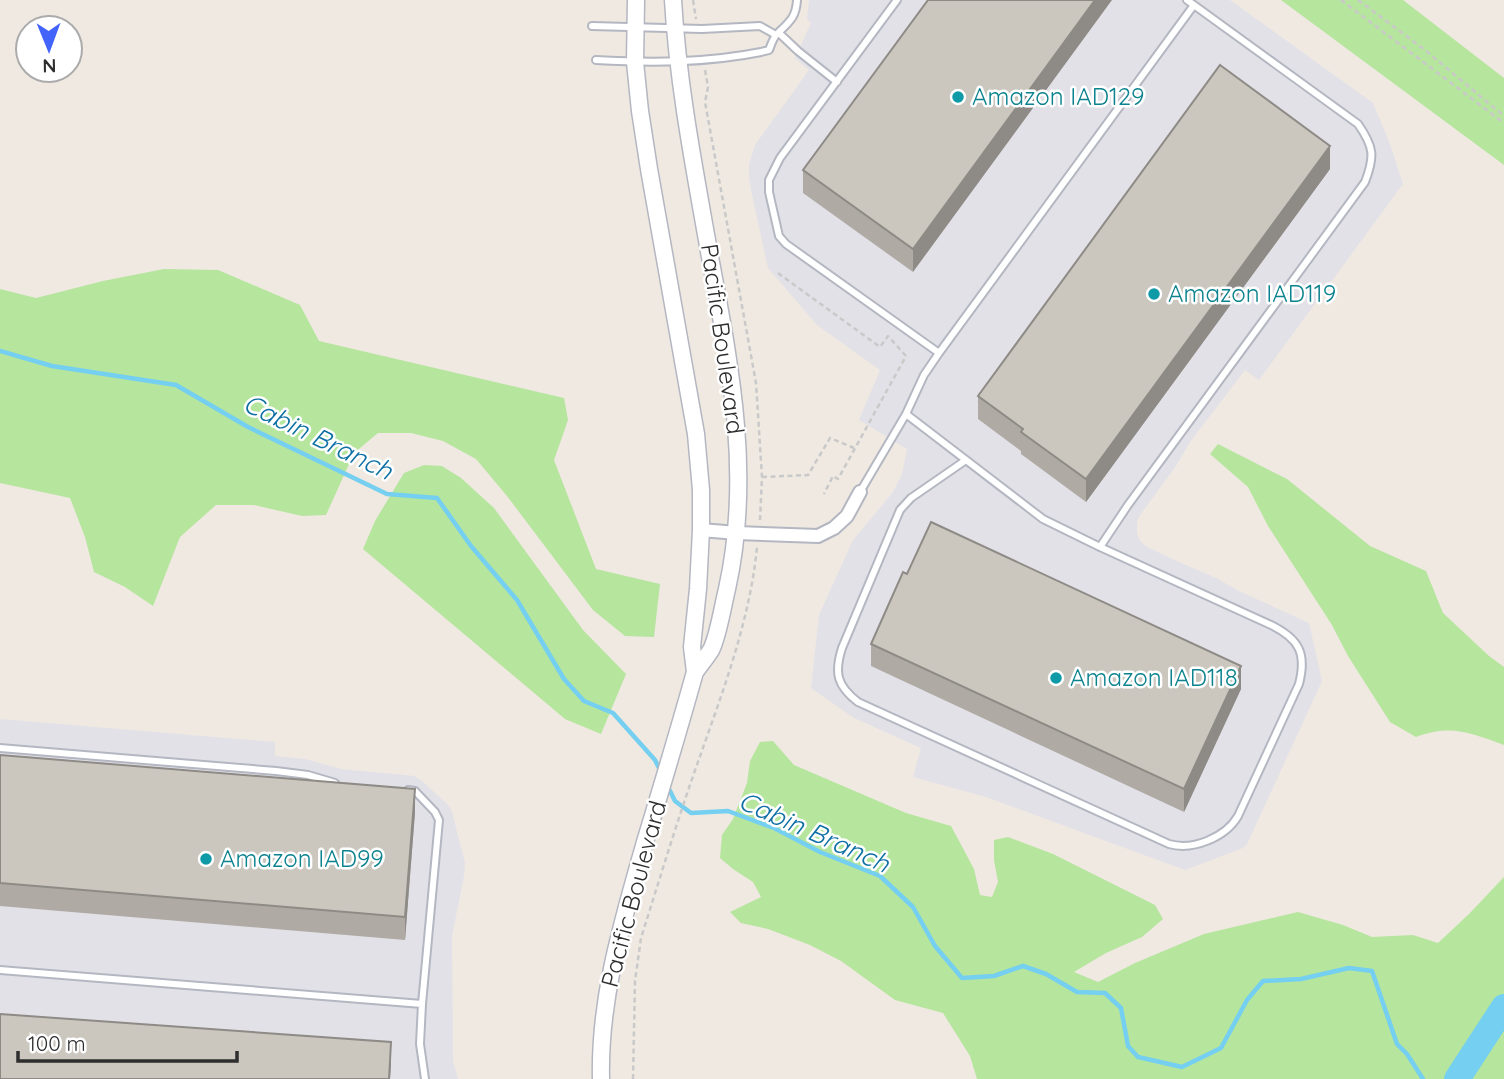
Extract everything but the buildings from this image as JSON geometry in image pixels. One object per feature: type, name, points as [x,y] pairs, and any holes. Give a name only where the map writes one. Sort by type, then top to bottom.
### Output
[{"type":"main road","name":"Pacific Boulevard","points":[[636,0],[635,62],[649,169],[696,435],[701,490],[698,589],[692,647],[695,672]]},
{"type":"main road","name":"Pacific Boulevard","points":[[601,1079],[606,997],[624,916],[695,672],[712,649],[734,557],[737,533],[739,469],[735,417],[719,303],[678,62],[673,0]]},
{"type":"street","points":[[701,530],[818,536],[834,528],[847,516],[860,492]]},
{"type":"lane","points":[[596,60],[702,61],[769,50],[777,34],[794,15],[797,0]]},
{"type":"lane","points":[[897,0],[780,158],[769,180],[769,192],[779,236],[798,253],[939,354]]},
{"type":"lane","points":[[860,492],[906,414],[924,375],[1191,2],[1358,124],[1368,138],[1372,153],[1371,167],[1365,182],[1100,547]]},
{"type":"lane","points":[[592,26],[702,29],[760,26],[777,34],[837,82]]},
{"type":"lane","points":[[906,414],[1044,519],[1282,630],[1294,640],[1302,657],[1299,684],[1238,816],[1224,833],[1187,846],[1169,844],[858,702],[841,687],[838,661],[842,648],[900,510],[911,498],[966,460]]},
{"type":"lane","points":[[0,748],[286,772],[344,784]]},
{"type":"lane","points":[[396,789],[415,791],[439,820],[422,1004],[420,1044],[425,1079]]},
{"type":"lane","points":[[0,971],[422,1004]]},
{"type":"path","points":[[1341,0],[1504,123]]},
{"type":"path","points":[[1358,0],[1425,50],[1504,116]]},
{"type":"path","points":[[778,273],[880,347],[888,336],[906,356],[838,479],[833,476],[824,494]]},
{"type":"path","points":[[762,477],[808,475],[830,438],[855,448]]},
{"type":"path","points":[[633,1079],[635,981],[641,938],[700,758]]},
{"type":"shaded area","points":[[809,0],[1230,0],[1373,103],[1403,184],[1259,380],[1245,370],[1190,442],[1137,522],[1140,541],[1147,547],[1309,623],[1322,681],[1243,848],[1185,870],[986,797],[913,777],[921,748],[854,718],[811,688],[819,615],[853,540],[893,492],[902,474],[907,449],[859,420],[880,370],[817,325],[768,268],[751,190],[749,164],[755,145],[809,70],[795,58],[811,23],[807,19]]},
{"type":"shaded area","points":[[0,719],[275,742],[275,756],[305,759],[341,769],[414,776],[421,780],[449,806],[465,863],[452,936],[453,1061],[458,1079],[0,1079]]},
{"type":"green space","points":[[1281,0],[1403,0],[1504,78],[1504,165]]},
{"type":"green space","points":[[164,269],[218,270],[300,305],[319,341],[564,398],[568,420],[554,460],[596,569],[660,584],[654,637],[625,636],[593,610],[476,459],[443,441],[411,433],[378,433],[354,453],[326,515],[302,516],[254,505],[216,505],[180,537],[153,606],[125,587],[94,572],[85,537],[70,498],[0,483],[0,289],[36,298]]},
{"type":"green space","points":[[1218,444],[1287,479],[1370,546],[1426,571],[1443,613],[1504,667],[1504,745],[1471,734],[1451,731],[1416,737],[1390,722],[1268,526],[1248,487],[1210,454]]},
{"type":"green space","points":[[424,465],[442,466],[461,478],[494,508],[583,630],[626,674],[601,734],[565,719],[363,549],[375,521],[404,473]]},
{"type":"green space","points":[[773,741],[794,765],[906,813],[951,826],[974,869],[980,895],[992,897],[998,882],[994,840],[1008,837],[1053,854],[1155,905],[1163,919],[1142,937],[1106,953],[1074,972],[1098,982],[1204,934],[1298,912],[1372,937],[1413,935],[1438,943],[1504,877],[1504,1079],[977,1079],[970,1056],[943,1013],[895,1000],[841,961],[810,945],[768,929],[741,923],[730,912],[761,897],[753,882],[720,858],[722,835],[733,819],[747,783],[750,761],[760,742]]},
{"type":"waterway","name":"Cabin Branch","points":[[0,351],[52,366],[176,385],[248,427],[387,494],[437,498],[471,546],[517,600],[564,679],[584,701],[613,713],[655,760],[662,774]]},
{"type":"waterway","name":"Cabin Branch","points":[[667,785],[675,801],[691,813],[728,811],[774,828],[820,852],[880,876],[913,907],[935,946],[962,978],[994,976],[1023,966],[1046,974],[1077,992],[1105,993],[1121,1008],[1128,1046],[1138,1057],[1182,1067],[1221,1048],[1247,1000],[1263,981],[1301,979],[1349,968],[1372,971],[1397,1044],[1423,1079]]},
{"type":"waterway","points":[[1457,1079],[1504,1007]]},
{"type":"place","name":"Amazon IAD129","points":[[958,97]]},
{"type":"place","name":"Amazon IAD119","points":[[1154,294]]},
{"type":"place","name":"Amazon IAD118","points":[[1056,678]]},
{"type":"place","name":"Amazon IAD99","points":[[206,859]]}]
